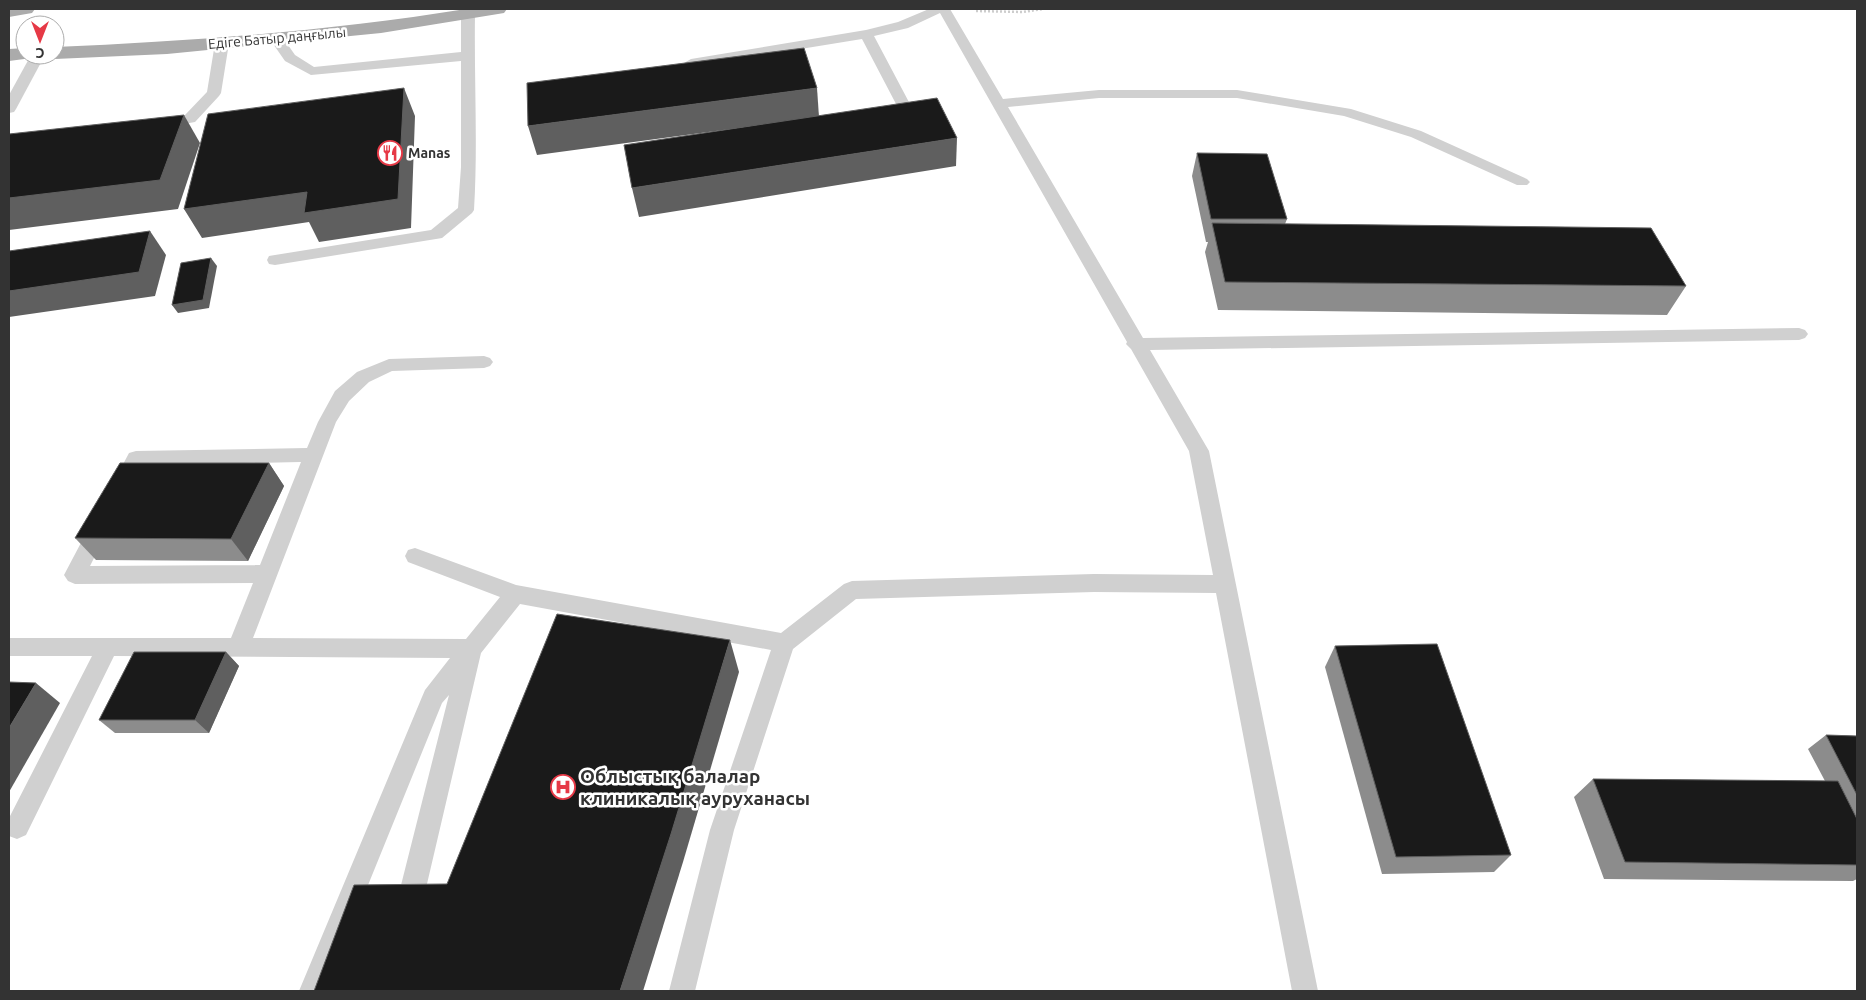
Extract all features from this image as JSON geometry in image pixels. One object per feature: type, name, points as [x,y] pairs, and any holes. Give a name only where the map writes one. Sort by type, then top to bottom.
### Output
[{"type":"main road","points":[[9,12],[26,9]]},
{"type":"main road","name":"Едіге Батыр даңғылы","points":[[65,53],[167,48],[381,28],[498,9]]},
{"type":"lane","points":[[673,66],[866,34],[903,25],[939,9]]},
{"type":"lane","points":[[944,9],[1198,451],[1305,991]]},
{"type":"lane","points":[[275,260],[436,234],[466,210],[469,167],[466,112],[468,14]]},
{"type":"lane","points":[[866,34],[913,123]]},
{"type":"lane","points":[[276,38],[290,58],[311,71],[467,56]]},
{"type":"lane","points":[[151,126],[190,119],[214,93],[222,43]]},
{"type":"lane","points":[[9,110],[32,65]]},
{"type":"lane","points":[[998,104],[1100,94],[1237,94],[1346,112],[1416,134],[1522,182]]},
{"type":"lane","points":[[1135,344],[1799,334]]},
{"type":"lane","points":[[238,647],[327,422],[342,396],[362,377],[389,365],[484,362]]},
{"type":"lane","points":[[266,574],[75,575],[136,458],[314,455]]},
{"type":"lane","points":[[415,556],[515,594],[784,643]]},
{"type":"lane","points":[[682,991],[722,830],[784,643],[852,590],[1094,583],[1224,584]]},
{"type":"lane","points":[[312,991],[433,697],[515,594]]},
{"type":"lane","points":[[9,648],[108,646],[471,649]]},
{"type":"lane","points":[[17,826],[108,646]]},
{"type":"lane","points":[[410,901],[471,649]]},
{"type":"path","points":[[975,10],[1023,12],[1042,9]]},
{"type":"building","points":[[804,48],[817,88],[528,126],[527,83]]},
{"type":"building","points":[[404,88],[398,199],[304,213],[307,192],[184,209],[208,114]]},
{"type":"building","points":[[937,98],[957,138],[632,188],[624,145]]},
{"type":"building","points":[[184,115],[160,180],[9,198],[9,134]]},
{"type":"building","points":[[1197,153],[1267,154],[1287,219],[1211,219]]},
{"type":"building","points":[[1212,223],[1651,228],[1686,286],[1225,282]]},
{"type":"building","points":[[150,231],[139,272],[9,291],[9,251]]},
{"type":"building","points":[[211,258],[203,300],[172,305],[181,263]]},
{"type":"building","points":[[120,463],[269,463],[231,539],[75,538]]},
{"type":"building","points":[[557,614],[730,640],[671,834],[620,991],[314,991],[354,885],[447,884]]},
{"type":"building","points":[[1437,644],[1511,855],[1396,857],[1335,646]]},
{"type":"building","points":[[134,652],[226,652],[195,720],[99,720]]},
{"type":"building","points":[[9,682],[36,683],[9,728]]},
{"type":"building","points":[[1826,735],[1857,736],[1857,795]]},
{"type":"building","points":[[1593,779],[1838,781],[1857,819],[1857,865],[1625,862]]},
{"type":"place","name":"Manas","points":[[390,153]]},
{"type":"place","name":"Облыстық балалар клиникалық ауруханасы","points":[[563,787]]}]
